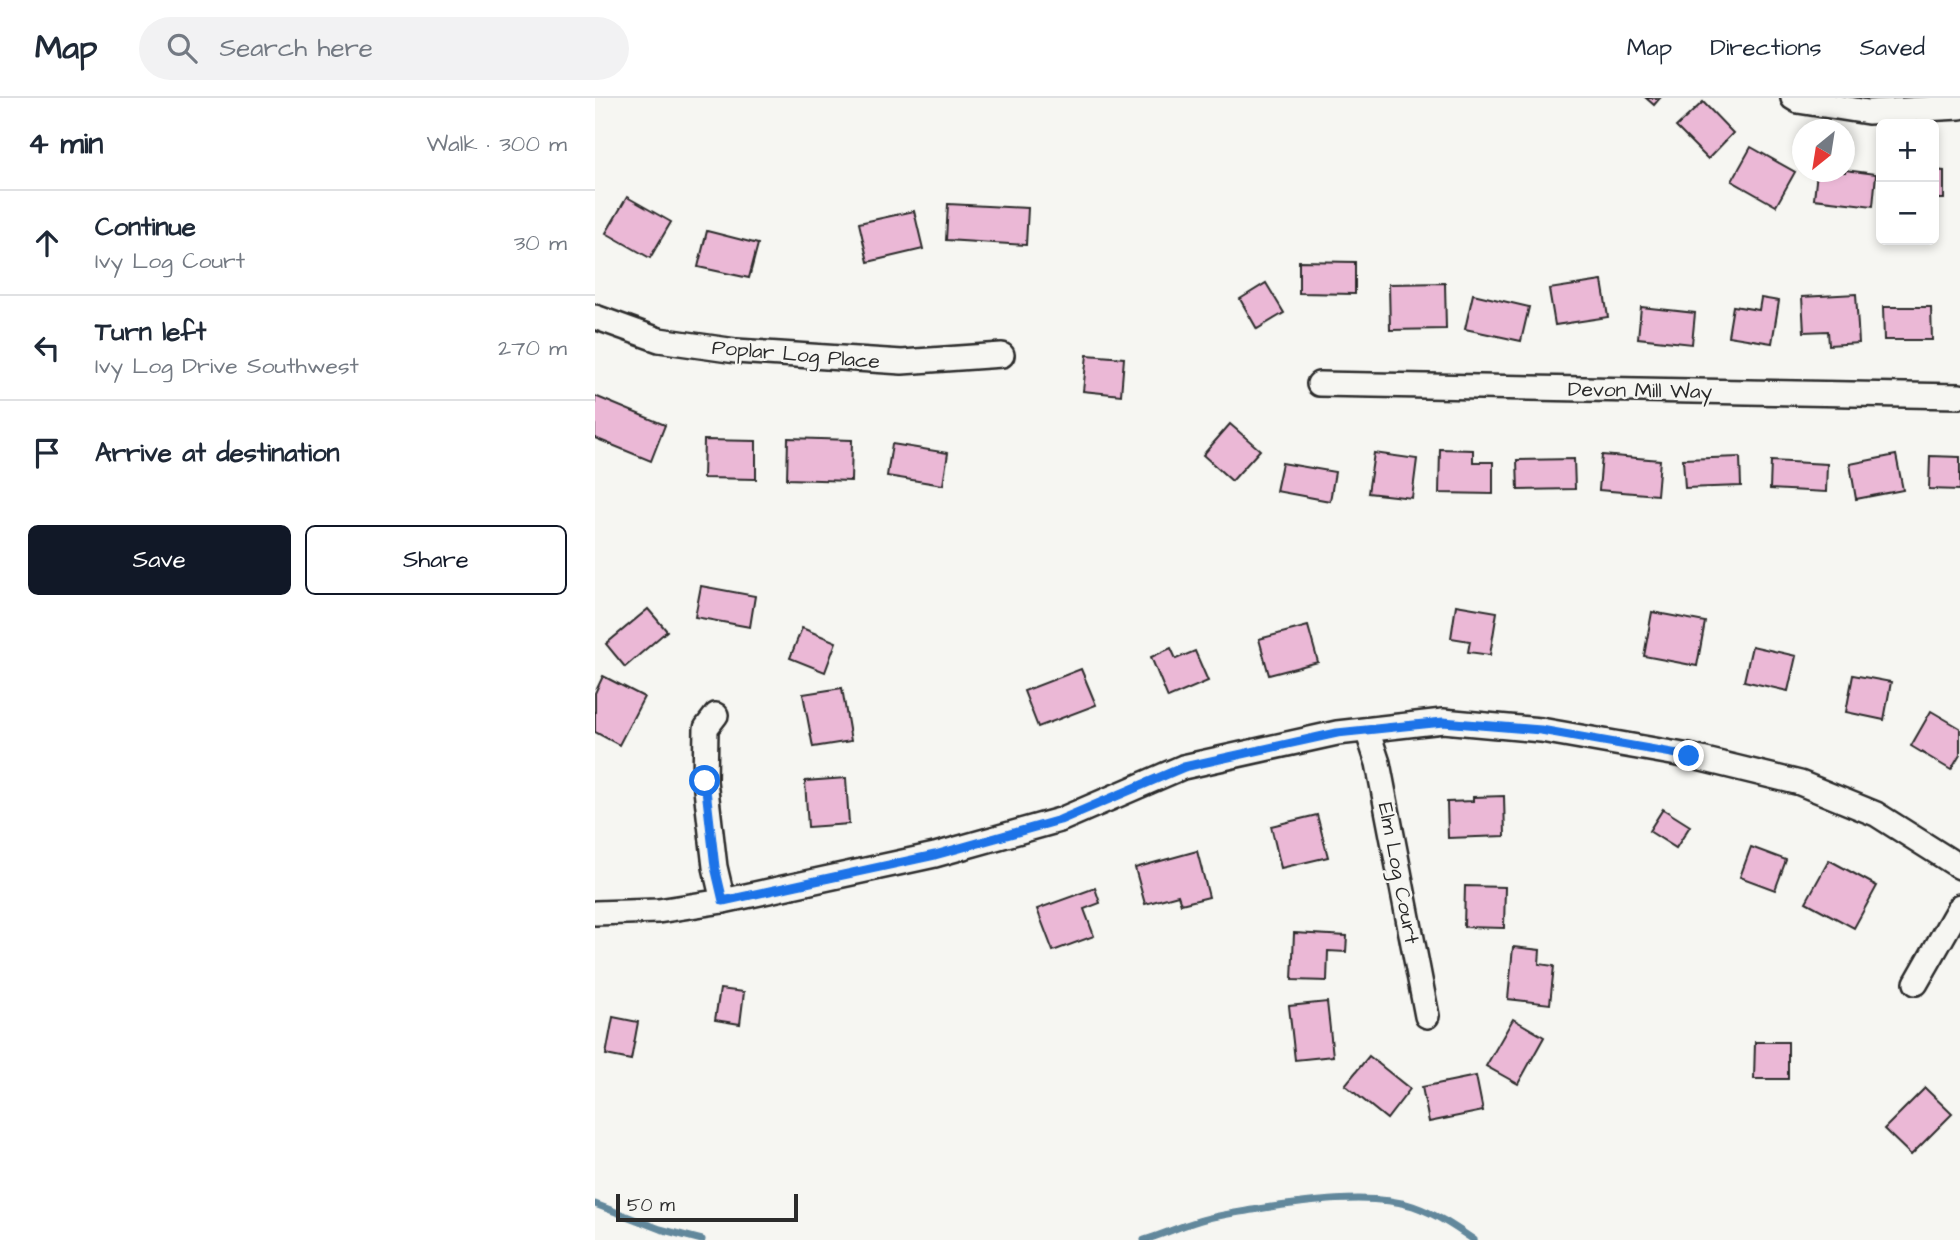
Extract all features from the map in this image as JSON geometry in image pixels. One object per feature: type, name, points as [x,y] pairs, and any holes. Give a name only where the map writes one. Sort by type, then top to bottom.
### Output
[{"type":"street","points":[[1793,98],[1868,112],[1960,107]]},
{"type":"street","name":"Poplar Log Place","points":[[595,317],[659,340],[736,351],[902,362],[1002,355]]},
{"type":"street","name":"Devon Mill Way","points":[[1319,384],[1960,396]]},
{"type":"street","points":[[716,715],[706,728],[705,781],[715,867],[723,901]]},
{"type":"street","points":[[595,913],[658,911],[723,901],[935,855],[1060,820],[1184,767],[1337,733],[1443,722],[1541,730],[1689,756],[1800,783],[1877,814],[1960,867]]},
{"type":"street","name":"Elm Log Court","points":[[1367,730],[1378,763],[1427,1016]]},
{"type":"street","points":[[1916,983],[1960,906]]},
{"type":"building","points":[[1646,98],[1660,98],[1654,105]]},
{"type":"building","points":[[1703,102],[1733,133],[1708,159],[1676,127]]},
{"type":"building","points":[[1751,147],[1792,170],[1792,177],[1776,206],[1732,181]]},
{"type":"building","points":[[1939,170],[1944,171],[1944,199],[1939,199]]},
{"type":"building","points":[[1855,171],[1876,174],[1873,206],[1814,199],[1816,182],[1855,182]]},
{"type":"building","points":[[627,197],[671,222],[650,258],[606,233]]},
{"type":"building","points":[[948,204],[1028,208],[1026,245],[946,240]]},
{"type":"building","points":[[914,211],[923,249],[868,262],[859,223]]},
{"type":"building","points":[[707,231],[758,244],[749,278],[698,267]]},
{"type":"building","points":[[1299,261],[1355,262],[1355,294],[1299,293]]},
{"type":"building","points":[[1602,281],[1608,317],[1555,325],[1549,289]]},
{"type":"building","points":[[1266,283],[1284,313],[1257,329],[1240,299]]},
{"type":"building","points":[[1445,283],[1446,329],[1390,330],[1389,284]]},
{"type":"building","points":[[1473,294],[1529,307],[1521,341],[1465,329]]},
{"type":"building","points":[[1856,294],[1859,343],[1829,345],[1828,331],[1804,332],[1802,297]]},
{"type":"building","points":[[1761,298],[1779,301],[1772,343],[1728,336],[1733,306],[1759,310]]},
{"type":"building","points":[[1641,307],[1695,313],[1692,344],[1638,338]]},
{"type":"building","points":[[1883,307],[1931,307],[1932,340],[1884,340]]},
{"type":"building","points":[[1087,355],[1124,358],[1121,395],[1083,391]]},
{"type":"building","points":[[595,396],[665,425],[651,461],[595,438]]},
{"type":"building","points":[[1230,424],[1260,450],[1232,481],[1203,455]]},
{"type":"building","points":[[788,438],[852,440],[851,481],[787,479]]},
{"type":"building","points":[[704,440],[756,441],[756,479],[703,478]]},
{"type":"building","points":[[892,444],[948,453],[943,485],[887,476]]},
{"type":"building","points":[[1440,449],[1473,450],[1473,462],[1493,462],[1493,494],[1439,493]]},
{"type":"building","points":[[1374,453],[1417,459],[1412,498],[1368,493]]},
{"type":"building","points":[[1602,455],[1660,460],[1657,495],[1599,490]]},
{"type":"building","points":[[1896,455],[1903,490],[1856,499],[1850,464]]},
{"type":"building","points":[[1930,456],[1960,457],[1960,490],[1929,489]]},
{"type":"building","points":[[1740,457],[1741,486],[1685,488],[1683,459]]},
{"type":"building","points":[[1574,459],[1575,489],[1518,490],[1517,460]]},
{"type":"building","points":[[1771,461],[1827,464],[1826,492],[1770,489]]},
{"type":"building","points":[[1282,463],[1335,472],[1330,501],[1276,491]]},
{"type":"building","points":[[701,586],[755,596],[750,627],[695,617]]},
{"type":"building","points":[[1456,605],[1497,612],[1490,655],[1468,652],[1470,641],[1451,638]]},
{"type":"building","points":[[648,609],[667,631],[625,667],[606,644]]},
{"type":"building","points":[[1652,612],[1705,622],[1697,666],[1644,656]]},
{"type":"building","points":[[1308,626],[1318,662],[1269,675],[1259,639]]},
{"type":"building","points":[[802,628],[836,642],[825,672],[790,658]]},
{"type":"building","points":[[1752,646],[1796,656],[1788,691],[1744,681]]},
{"type":"building","points":[[1171,648],[1176,659],[1195,651],[1208,681],[1168,698],[1151,657]]},
{"type":"building","points":[[1081,669],[1096,705],[1038,727],[1024,691]]},
{"type":"building","points":[[1853,675],[1891,682],[1884,720],[1846,712]]},
{"type":"building","points":[[603,676],[644,697],[619,745],[595,732],[595,693]]},
{"type":"building","points":[[842,688],[851,741],[813,747],[803,694]]},
{"type":"building","points":[[1931,711],[1960,728],[1960,755],[1951,770],[1911,746]]},
{"type":"building","points":[[846,778],[849,824],[808,827],[805,781]]},
{"type":"building","points":[[1504,796],[1505,836],[1448,838],[1447,802],[1473,801],[1473,797]]},
{"type":"building","points":[[1663,809],[1690,826],[1676,848],[1649,831]]},
{"type":"building","points":[[1317,815],[1328,857],[1281,868],[1271,826]]},
{"type":"building","points":[[1751,847],[1786,860],[1775,890],[1740,877]]},
{"type":"building","points":[[1197,851],[1209,897],[1181,904],[1178,895],[1145,904],[1135,868]]},
{"type":"building","points":[[1829,860],[1877,886],[1854,928],[1806,902]]},
{"type":"building","points":[[1465,886],[1505,887],[1504,928],[1464,927]]},
{"type":"building","points":[[1095,888],[1100,903],[1084,909],[1094,936],[1053,951],[1037,909]]},
{"type":"building","points":[[1294,933],[1347,936],[1346,952],[1328,951],[1327,981],[1292,980]]},
{"type":"building","points":[[1513,947],[1540,950],[1539,964],[1554,966],[1550,1004],[1508,999]]},
{"type":"building","points":[[720,989],[744,992],[740,1024],[715,1020]]},
{"type":"building","points":[[1327,1002],[1333,1056],[1295,1060],[1289,1006]]},
{"type":"building","points":[[613,1017],[638,1022],[631,1060],[606,1055]]},
{"type":"building","points":[[1513,1019],[1544,1037],[1518,1084],[1486,1066]]},
{"type":"building","points":[[1755,1042],[1788,1042],[1788,1079],[1754,1079]]},
{"type":"building","points":[[1369,1056],[1410,1089],[1387,1119],[1345,1085]]},
{"type":"building","points":[[1476,1076],[1483,1111],[1429,1122],[1422,1087]]},
{"type":"building","points":[[1925,1088],[1952,1114],[1911,1155],[1884,1129]]},
{"type":"waterway","points":[[1144,1240],[1218,1216],[1295,1204],[1357,1199],[1413,1206],[1474,1240]]},
{"type":"waterway","points":[[595,1204],[660,1229],[702,1240]]},
{"type":"route","points":[[705,781],[715,867],[723,901],[935,855],[1060,820],[1184,767],[1337,733],[1443,722],[1541,730],[1689,756]]}]
